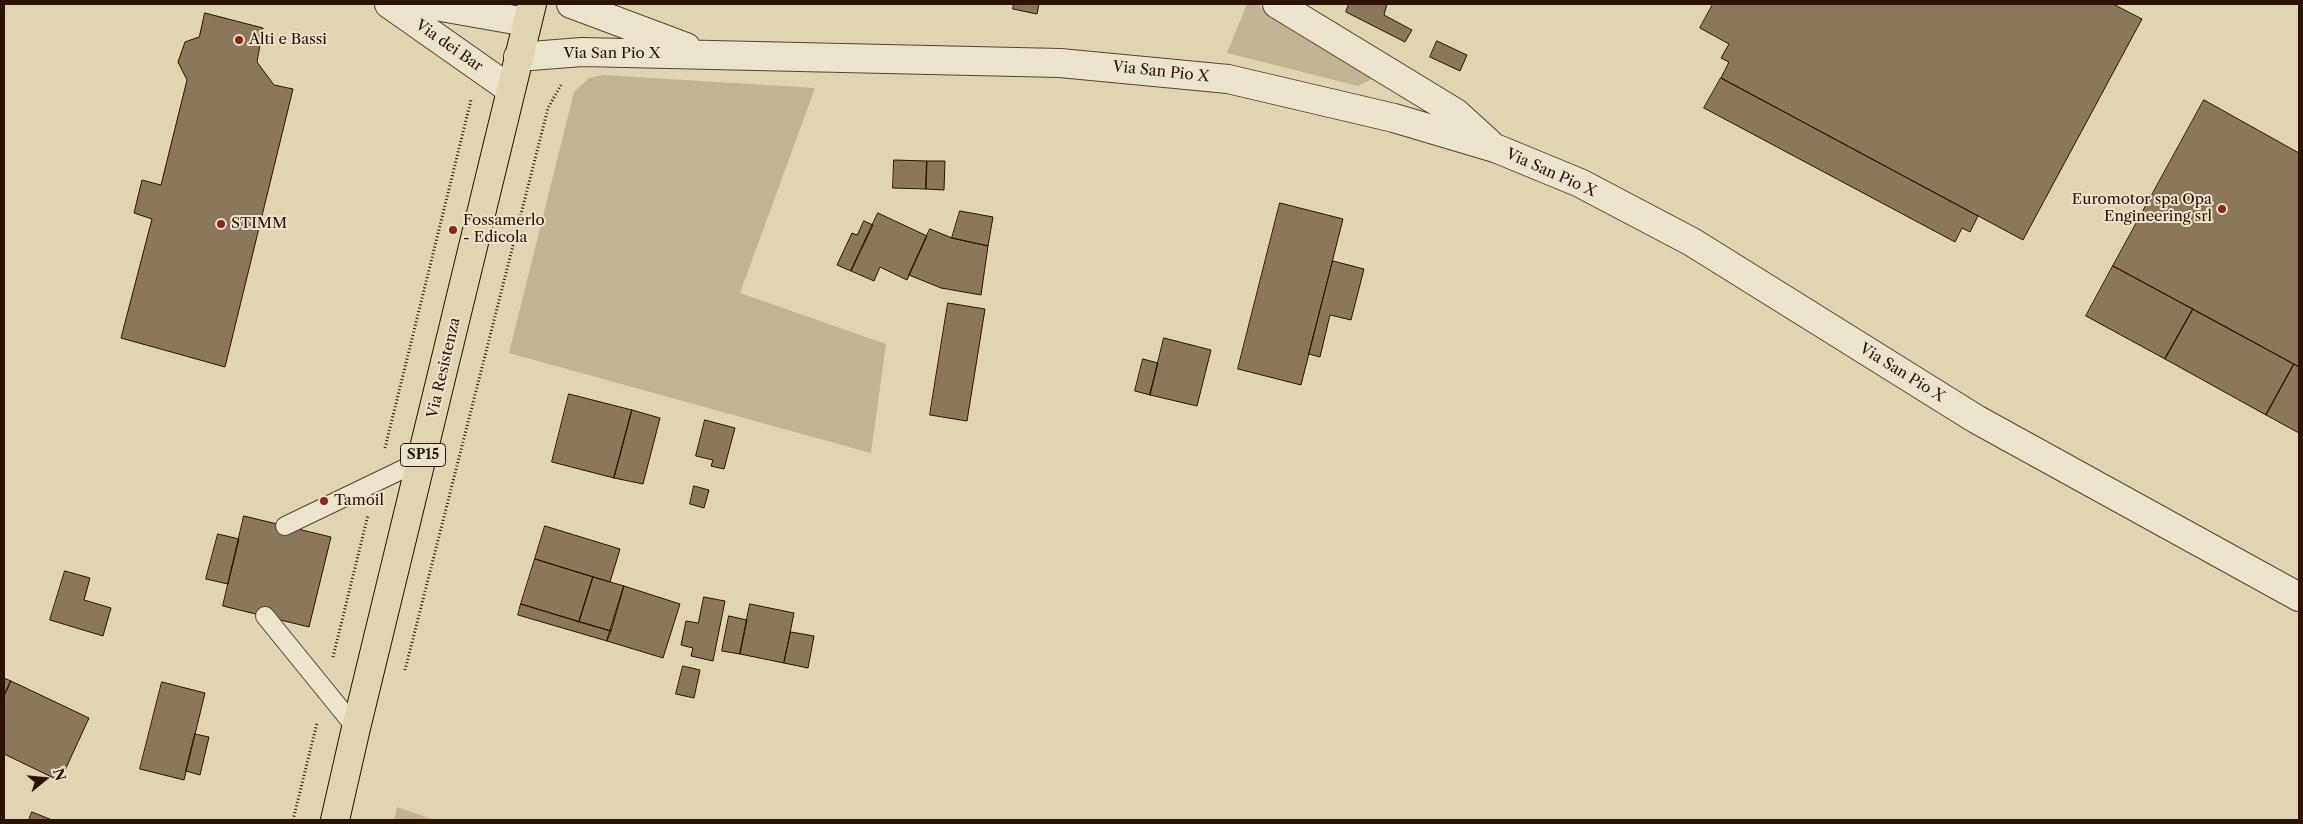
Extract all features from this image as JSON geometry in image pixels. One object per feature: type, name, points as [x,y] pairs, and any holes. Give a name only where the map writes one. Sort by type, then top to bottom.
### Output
[{"type":"main road","name":"Via Resistenza","points":[[335,820],[529,13]]},
{"type":"street","name":"Via dei Bar","points":[[389,4],[510,89]]},
{"type":"street","name":"Via dei Bar","points":[[424,4],[529,13]]},
{"type":"street","name":"Via San Pio X","points":[[571,4],[706,55]]},
{"type":"street","points":[[1277,4],[1456,113],[1495,148]]},
{"type":"street","name":"Via San Pio X","points":[[518,56],[582,52],[1060,63],[1228,79],[1394,118],[1495,148],[1580,184],[1692,242],[1976,419],[2299,597]]},
{"type":"lane","points":[[285,526],[422,460]]},
{"type":"lane","points":[[266,616],[356,728]]},
{"type":"path","points":[[293,820],[479,67]]},
{"type":"path","points":[[404,675],[548,108],[562,84],[569,82]]},
{"type":"shaded area","points":[[1247,4],[1256,4],[1376,77],[1358,86],[1227,53]]},
{"type":"shaded area","points":[[603,75],[815,88],[740,293],[886,344],[871,453],[509,353],[574,92],[589,78]]},
{"type":"shaded area","points":[[397,807],[435,820],[394,820]]},
{"type":"building","points":[[1014,4],[1039,4],[1037,14],[1013,9]]},
{"type":"building","points":[[1349,4],[1387,4],[1384,15],[1412,30],[1405,42],[1346,12]]},
{"type":"building","points":[[1713,4],[2113,4],[2142,19],[2023,240],[1721,78],[1729,62],[1721,58],[1729,44],[1700,28]]},
{"type":"building","points":[[205,13],[263,28],[257,62],[274,85],[293,89],[225,367],[121,338],[152,219],[134,213],[142,180],[161,185],[187,80],[178,62],[185,42],[199,37]]},
{"type":"building","points":[[1437,41],[1467,55],[1460,71],[1430,57]]},
{"type":"building","points":[[1721,78],[1978,216],[1970,232],[1962,228],[1955,242],[1704,108]]},
{"type":"building","name":"Euromotor spa Opa Engineering srl","points":[[2204,100],[2299,153],[2299,367],[2113,266]]},
{"type":"building","points":[[894,160],[927,161],[926,189],[893,188]]},
{"type":"building","points":[[927,161],[945,161],[944,190],[926,189]]},
{"type":"building","points":[[1280,203],[1343,219],[1301,385],[1238,369]]},
{"type":"building","points":[[960,211],[993,217],[988,246],[952,238]]},
{"type":"building","points":[[878,213],[927,236],[907,280],[880,267],[874,281],[851,271]]},
{"type":"building","points":[[864,221],[873,225],[851,271],[837,265],[852,233],[857,235]]},
{"type":"building","points":[[930,229],[952,238],[988,246],[981,295],[941,288],[909,275]]},
{"type":"building","points":[[1333,261],[1364,269],[1351,320],[1330,315],[1320,357],[1309,354]]},
{"type":"building","points":[[2113,266],[2193,309],[2165,359],[2086,316]]},
{"type":"building","points":[[948,303],[985,309],[967,421],[930,415]]},
{"type":"building","points":[[2193,309],[2294,364],[2266,415],[2165,359]]},
{"type":"building","points":[[1164,338],[1211,350],[1197,406],[1150,395]]},
{"type":"building","points":[[1143,359],[1158,363],[1150,395],[1135,391]]},
{"type":"building","points":[[2294,364],[2299,367],[2299,433],[2266,415]]},
{"type":"building","points":[[569,394],[632,410],[614,478],[552,462]]},
{"type":"building","points":[[632,410],[660,418],[643,484],[614,478]]},
{"type":"building","points":[[705,420],[735,428],[724,469],[711,466],[713,460],[696,456]]},
{"type":"building","points":[[694,486],[709,490],[704,508],[690,504]]},
{"type":"building","points":[[244,516],[331,537],[309,627],[223,606]]},
{"type":"building","points":[[545,526],[620,549],[610,582],[535,559]]},
{"type":"building","points":[[218,534],[239,539],[228,584],[206,579]]},
{"type":"building","points":[[535,559],[593,577],[579,622],[521,604]]},
{"type":"building","points":[[65,571],[90,578],[84,600],[111,608],[103,636],[50,620]]},
{"type":"building","points":[[593,577],[624,586],[611,631],[579,622]]},
{"type":"building","points":[[624,586],[680,604],[663,658],[607,641]]},
{"type":"building","points":[[704,597],[725,601],[713,661],[691,656],[693,648],[681,645],[686,621],[698,623]]},
{"type":"building","points":[[521,604],[611,631],[607,641],[518,615]]},
{"type":"building","points":[[750,604],[794,613],[784,663],[740,654]]},
{"type":"building","points":[[729,616],[747,620],[740,654],[722,651]]},
{"type":"building","points":[[791,632],[814,636],[808,668],[784,663]]},
{"type":"building","points":[[683,666],[700,670],[694,698],[676,694]]},
{"type":"building","points":[[4,678],[11,681],[4,696]]},
{"type":"building","points":[[11,681],[89,718],[60,781],[4,754],[4,696]]},
{"type":"building","points":[[162,682],[205,693],[184,780],[140,769]]},
{"type":"building","points":[[195,734],[209,737],[200,775],[186,771]]},
{"type":"building","points":[[32,812],[52,820],[29,820]]},
{"type":"place","name":"Alti e Bassi","points":[[239,40]]},
{"type":"place","name":"Euromotor spa Opa Engineering srl","points":[[2222,209]]},
{"type":"place","name":"STIMM","points":[[221,224]]},
{"type":"place","name":"Fossamerlo - Edicola","points":[[453,230]]},
{"type":"place","name":"Tamoil","points":[[324,501]]}]
